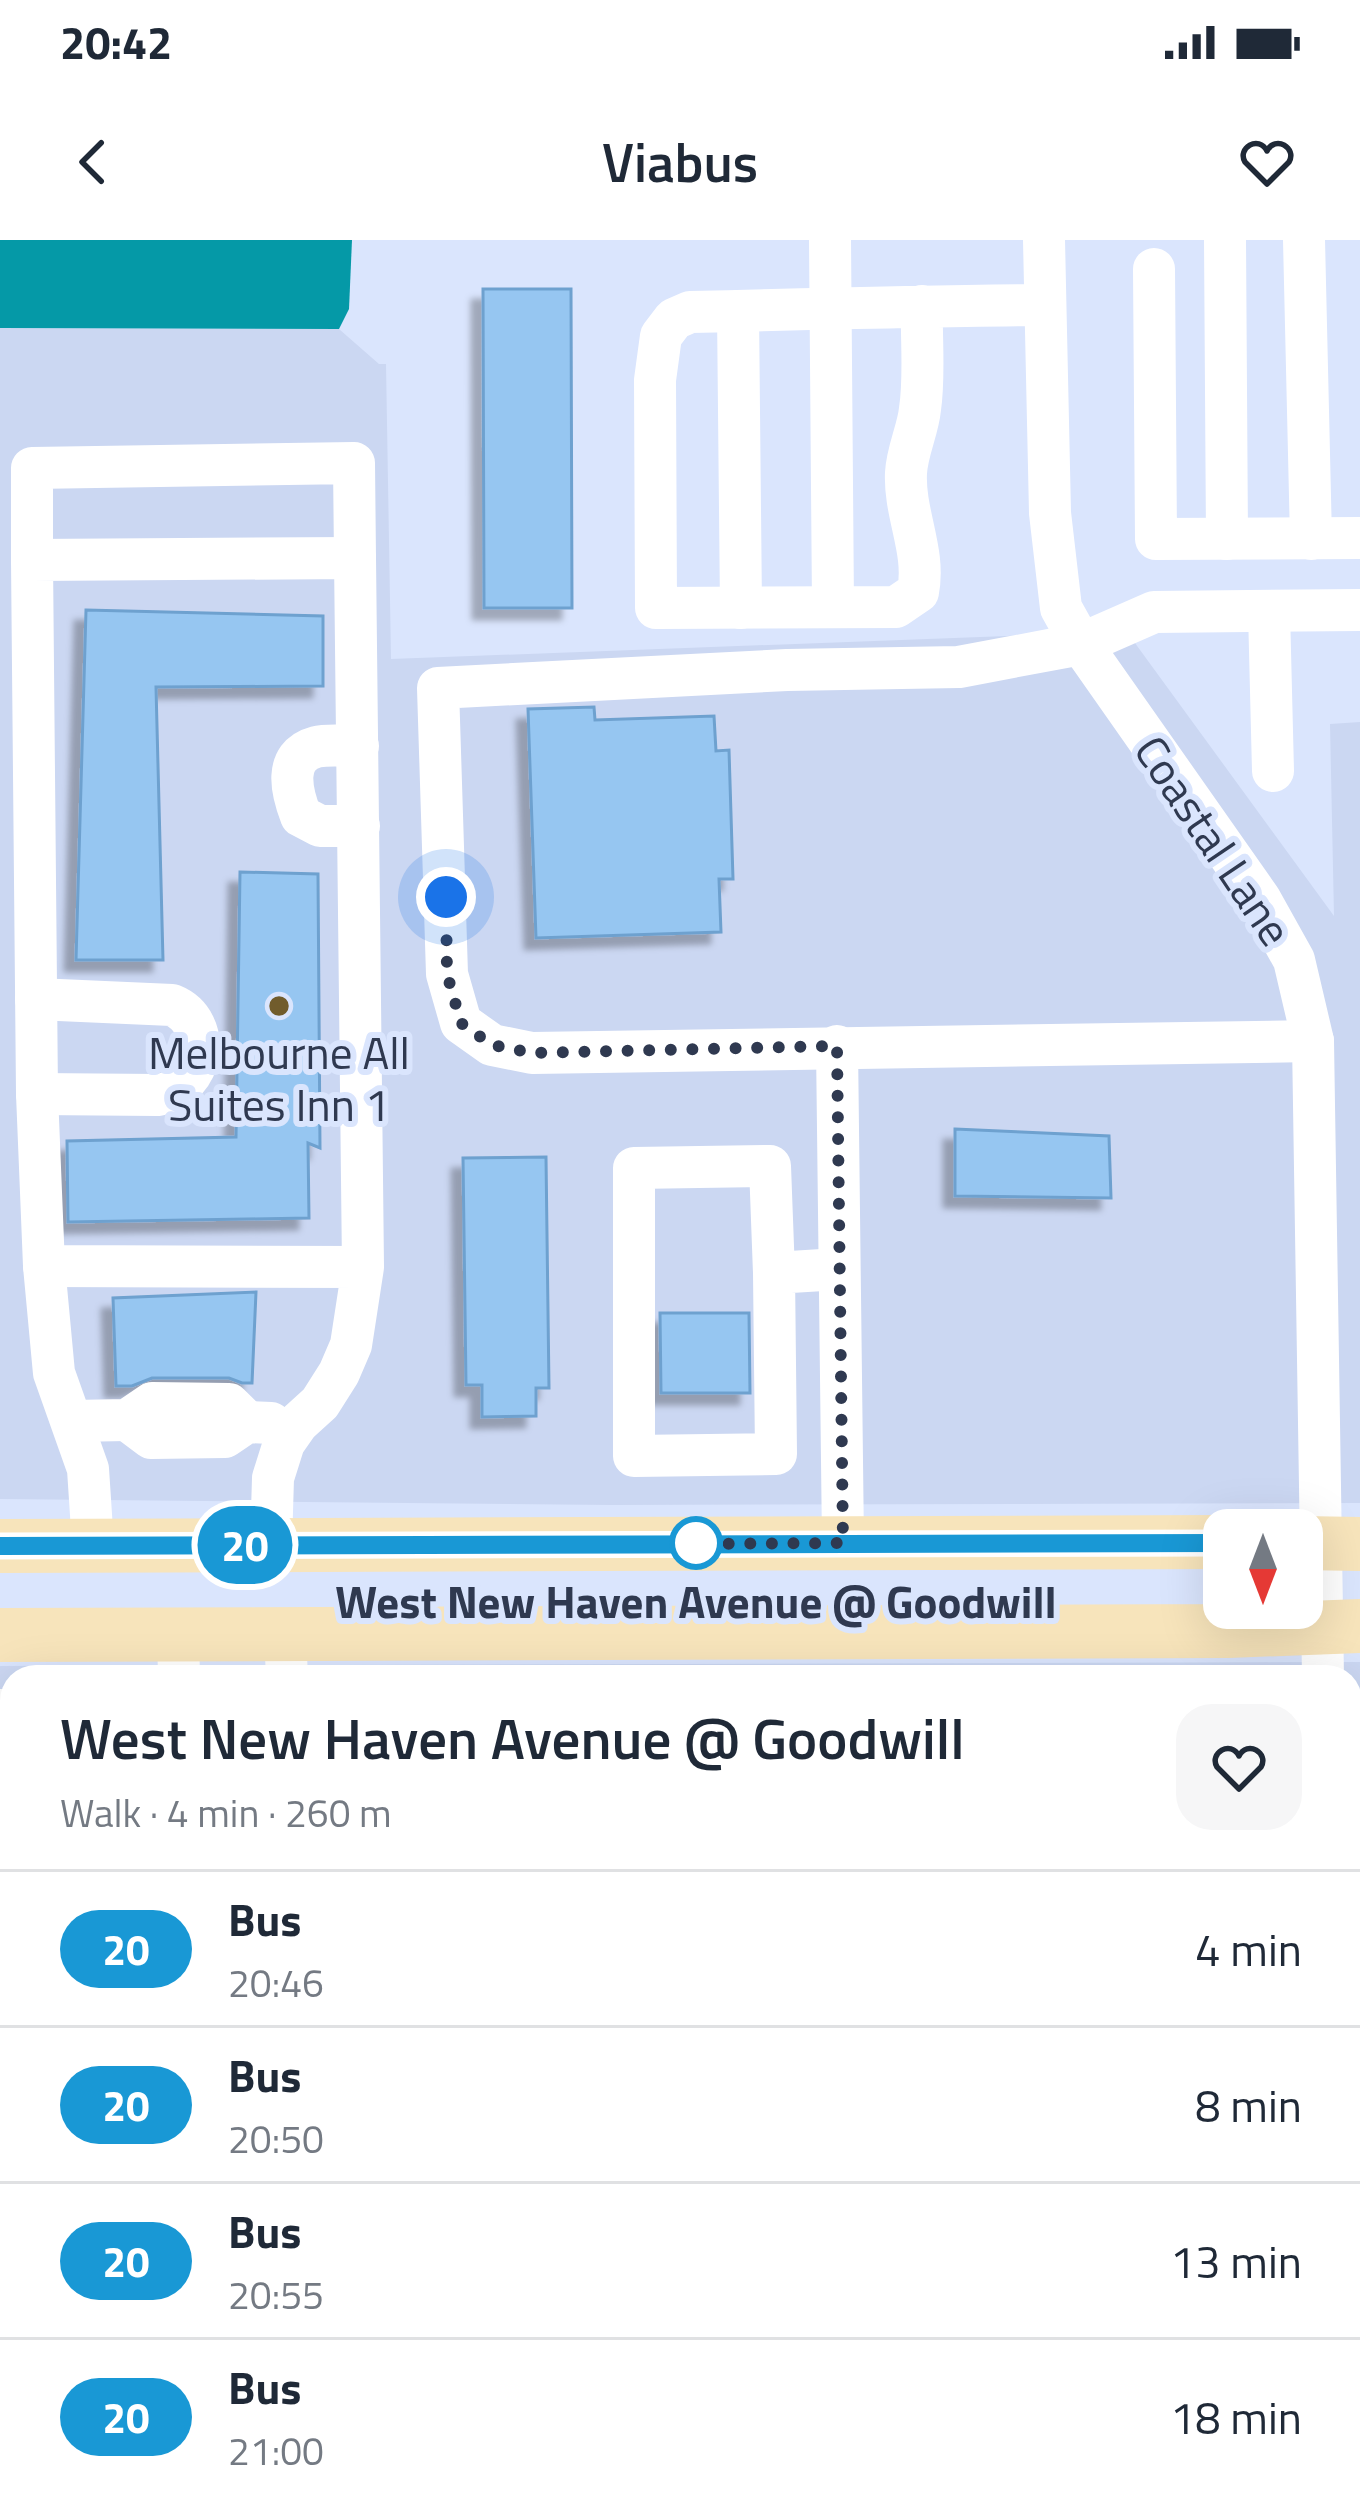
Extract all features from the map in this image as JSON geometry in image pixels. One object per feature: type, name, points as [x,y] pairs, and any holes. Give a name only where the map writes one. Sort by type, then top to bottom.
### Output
[{"type":"main road","points":[[0,1546],[1203,1543]]},
{"type":"main road","points":[[0,1636],[179,1656],[1228,1631],[1336,1643]]},
{"type":"street","points":[[830,240],[833,607]]},
{"type":"street","name":"Coastal Lane","points":[[1045,240],[1050,513],[1061,608],[1081,644],[1261,899],[1294,960],[1313,1042],[1328,1543],[1336,1643]]},
{"type":"street","points":[[1226,240],[1227,539]]},
{"type":"street","points":[[1304,240],[1311,539]]},
{"type":"street","points":[[1154,269],[1156,539],[1360,538]]},
{"type":"street","points":[[922,306],[921,408],[906,470],[908,511],[921,575],[917,592],[896,607],[656,608],[655,380],[661,336],[674,319],[689,312],[922,306],[1045,305]]},
{"type":"street","points":[[738,311],[741,608]]},
{"type":"street","points":[[93,1545],[88,1469],[52,1360],[44,1265],[37,1094],[32,468],[354,463],[362,1267],[351,1345],[339,1373],[284,1443],[273,1478],[271,1545]]},
{"type":"street","points":[[32,560],[356,558]]},
{"type":"street","points":[[785,607],[787,670]]},
{"type":"street","points":[[1313,1042],[532,1053],[492,1045],[461,1023],[447,974],[438,688],[787,670],[959,667],[1081,644],[1154,612],[1360,610]]},
{"type":"street","points":[[1269,611],[1273,771]]},
{"type":"street","points":[[358,746],[316,747],[302,755],[292,769],[291,791],[301,816],[320,826],[359,826]]},
{"type":"street","points":[[36,999],[172,1005],[194,1019],[197,1037],[193,1075],[174,1093],[37,1094]]},
{"type":"street","points":[[837,1046],[843,1543]]},
{"type":"street","points":[[770,1166],[774,1273],[776,1454],[634,1456],[634,1168],[770,1166]]},
{"type":"street","points":[[44,1265],[362,1267]]},
{"type":"street","points":[[774,1273],[839,1269]]},
{"type":"street","points":[[71,1420],[127,1420],[151,1438],[226,1437],[247,1422],[298,1423]]},
{"type":"shaded area","points":[[0,328],[339,329],[379,364],[386,364],[391,659],[1124,628],[1334,916],[1330,724],[1360,722],[1360,1503],[612,1505],[0,1499]]},
{"type":"shaded area","points":[[1360,1662],[1360,1665],[340,1665]]},
{"type":"water","points":[[0,240],[352,240],[349,309],[339,329],[0,328]]},
{"type":"building","points":[[483,289],[571,289],[572,608],[484,608]]},
{"type":"building","points":[[86,610],[323,616],[323,686],[156,687],[163,960],[76,960]]},
{"type":"building","points":[[594,707],[595,720],[714,716],[716,751],[729,750],[733,879],[719,879],[721,932],[536,938],[528,709]]},
{"type":"building","name":"Melbourne All Suites Inn 1","points":[[240,872],[318,874],[320,1148],[308,1143],[309,1218],[68,1222],[67,1141],[236,1137]]},
{"type":"building","points":[[955,1129],[1109,1136],[1111,1198],[955,1196]]},
{"type":"building","points":[[546,1157],[549,1388],[536,1388],[536,1416],[482,1417],[482,1385],[466,1385],[463,1158]]},
{"type":"building","points":[[256,1292],[252,1383],[229,1378],[152,1378],[116,1386],[113,1298]]},
{"type":"building","points":[[660,1313],[749,1313],[750,1393],[661,1393]]},
{"type":"bus line","name":"20","points":[[0,1546],[1203,1543]]},
{"type":"place","name":"Melbourne All Suites Inn 1","points":[[279,1006]]},
{"type":"place","name":"West New Haven Avenue @ Goodwill","points":[[696,1543]]},
{"type":"route","points":[[446,897],[447,974],[461,1023],[492,1045],[532,1053],[837,1046],[843,1543],[692,1544],[696,1543]]}]
